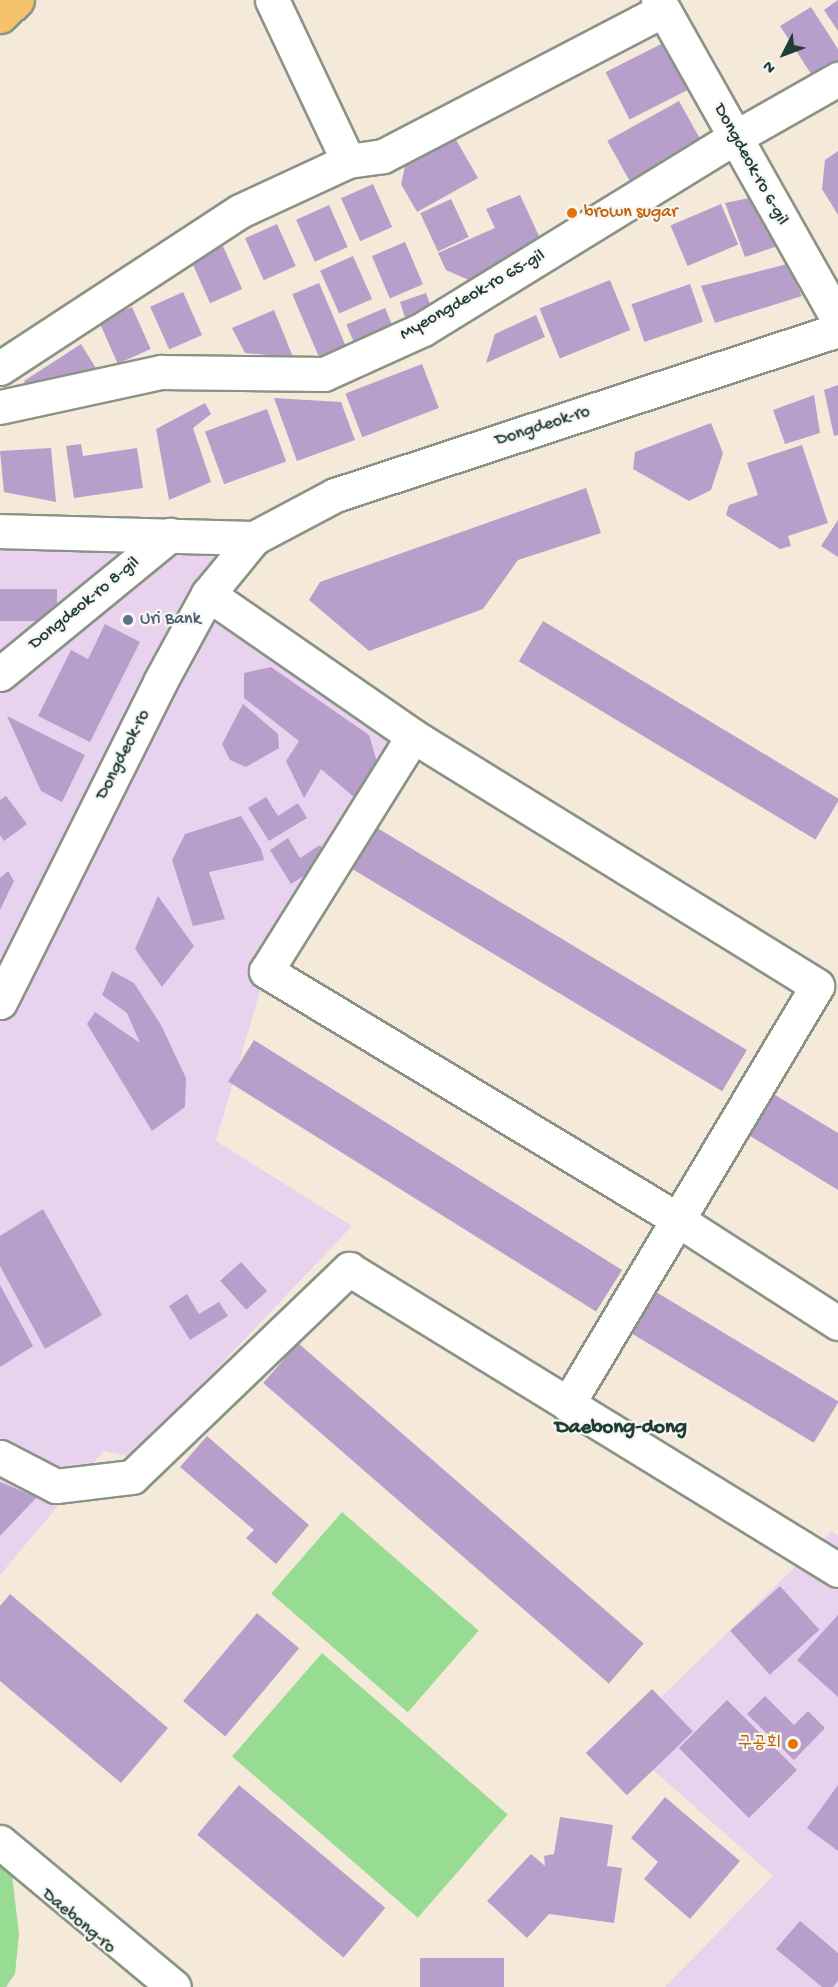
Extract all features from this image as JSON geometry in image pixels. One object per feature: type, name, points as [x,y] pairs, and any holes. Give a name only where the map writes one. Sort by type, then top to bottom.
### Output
[{"type":"highway","points":[[0,16],[17,0]]},
{"type":"street","points":[[0,368],[240,211],[348,161],[272,0]]},
{"type":"street","name":"Dongdeok-ro 6-gil","points":[[348,161],[383,156],[661,5],[838,320]]},
{"type":"street","name":"Myeongdeok-ro 65-gil","points":[[0,407],[162,372],[324,374],[423,329],[734,138],[838,79]]},
{"type":"street","name":"Dongdeok-ro","points":[[3,984],[208,594],[254,538],[335,495],[838,330]]},
{"type":"street","points":[[0,531],[254,538]]},
{"type":"street","name":"Dongdeok-ro 8-gil","points":[[0,674],[170,535]]},
{"type":"street","points":[[208,594],[413,736],[818,986],[568,1404]]},
{"type":"street","points":[[413,736],[266,971],[678,1220],[838,1323]]},
{"type":"street","points":[[0,1457],[56,1486],[132,1477],[350,1269],[838,1570]]},
{"type":"street","points":[[0,1842],[174,1987]]},
{"type":"street","name":"Daebong-ro","points":[[0,1858],[155,1987]]},
{"type":"shaded area","points":[[0,527],[254,538],[208,594],[413,736],[266,971],[216,1141],[352,1226],[133,1457],[104,1451],[0,1575]]},
{"type":"shaded area","points":[[832,1531],[838,1536],[838,1987],[665,1987],[773,1876],[618,1739]]},
{"type":"green space","points":[[342,1512],[479,1631],[408,1712],[271,1594]]},
{"type":"green space","points":[[322,1653],[508,1814],[418,1918],[232,1756]]},
{"type":"green space","points":[[0,1855],[12,1875],[19,1934],[15,1974],[6,1987],[0,1987]]},
{"type":"building","points":[[838,0],[838,31],[824,10]]},
{"type":"building","points":[[811,7],[838,49],[838,65],[815,80],[780,26]]},
{"type":"building","points":[[667,41],[691,88],[630,120],[606,72]]},
{"type":"building","points":[[679,101],[704,146],[632,185],[607,141]]},
{"type":"building","points":[[455,138],[478,178],[417,212],[401,184],[405,166]]},
{"type":"building","points":[[838,151],[838,215],[822,189],[825,160]]},
{"type":"building","points":[[373,184],[392,227],[360,241],[341,198]]},
{"type":"building","points":[[520,195],[545,249],[471,281],[446,270],[438,253],[495,228],[486,209]]},
{"type":"building","points":[[754,197],[784,244],[745,257],[725,203]]},
{"type":"building","points":[[451,199],[469,237],[438,251],[420,213]]},
{"type":"building","points":[[721,204],[738,245],[688,266],[670,225]]},
{"type":"building","points":[[329,205],[348,247],[315,262],[296,220]]},
{"type":"building","points":[[277,224],[296,266],[264,280],[245,238]]},
{"type":"building","points":[[405,242],[423,284],[390,298],[372,256]]},
{"type":"building","points":[[223,246],[242,289],[210,303],[191,260]]},
{"type":"building","points":[[353,256],[372,299],[339,314],[320,271]]},
{"type":"building","points":[[787,264],[802,296],[715,323],[701,286]]},
{"type":"building","points":[[610,280],[630,330],[560,359],[540,308]]},
{"type":"building","points":[[319,283],[346,347],[320,359],[292,294]]},
{"type":"building","points":[[690,284],[703,322],[644,342],[631,304]]},
{"type":"building","points":[[183,292],[202,335],[169,350],[150,307]]},
{"type":"building","points":[[426,293],[431,307],[407,324],[400,302]]},
{"type":"building","points":[[132,307],[151,349],[118,364],[99,322]]},
{"type":"building","points":[[385,308],[395,331],[356,347],[346,324]]},
{"type":"building","points":[[274,310],[293,357],[245,353],[232,328]]},
{"type":"building","points":[[536,315],[545,337],[486,363],[495,334]]},
{"type":"building","points":[[81,344],[99,373],[30,393],[24,381]]},
{"type":"building","points":[[422,364],[439,408],[362,437],[345,393]]},
{"type":"building","points":[[838,385],[838,435],[834,436],[824,390]]},
{"type":"building","points":[[814,395],[820,433],[785,444],[773,410]]},
{"type":"building","points":[[274,398],[341,402],[355,440],[297,461]]},
{"type":"building","points":[[205,403],[211,414],[193,428],[211,482],[169,500],[156,429]]},
{"type":"building","points":[[267,409],[286,462],[224,484],[205,432]]},
{"type":"building","points":[[711,423],[723,453],[711,490],[689,501],[633,469],[635,452]]},
{"type":"building","points":[[81,444],[83,456],[137,448],[143,488],[74,498],[66,446]]},
{"type":"building","points":[[802,445],[828,523],[788,536],[791,546],[780,549],[726,515],[729,505],[758,495],[747,463]]},
{"type":"building","points":[[51,448],[56,502],[4,492],[0,451]]},
{"type":"building","points":[[586,488],[601,533],[518,560],[483,609],[369,651],[309,600],[320,582]]},
{"type":"building","points":[[838,520],[838,557],[821,546]]},
{"type":"building","points":[[0,589],[57,589],[57,621],[0,621]]},
{"type":"building","points":[[543,621],[838,798],[815,839],[519,661]]},
{"type":"building","points":[[105,624],[140,642],[90,742],[38,716],[71,650],[88,659]]},
{"type":"building","points":[[271,667],[369,735],[379,769],[361,803],[321,769],[304,798],[286,761],[299,741],[244,698],[244,673]]},
{"type":"building","points":[[243,704],[278,734],[279,748],[246,767],[230,760],[222,744]]},
{"type":"building","points":[[7,716],[85,755],[62,802],[41,791]]},
{"type":"building","points":[[6,796],[27,824],[4,841],[0,835],[0,800]]},
{"type":"building","points":[[266,797],[278,816],[298,803],[307,818],[269,841],[248,808]]},
{"type":"building","points":[[241,816],[261,849],[264,860],[209,872],[225,919],[193,926],[172,860],[185,834]]},
{"type":"building","points":[[374,826],[747,1050],[722,1091],[349,867]]},
{"type":"building","points":[[288,838],[300,858],[320,845],[329,860],[291,884],[270,850]]},
{"type":"building","points":[[8,871],[14,881],[0,910],[0,878]]},
{"type":"building","points":[[158,896],[194,946],[162,987],[135,949]]},
{"type":"building","points":[[112,971],[134,983],[161,1025],[186,1078],[185,1107],[152,1131],[87,1024],[95,1012],[140,1043],[127,1013],[102,995]]},
{"type":"building","points":[[254,1040],[622,1270],[596,1312],[228,1082]]},
{"type":"building","points":[[762,1087],[838,1133],[838,1190],[737,1128]]},
{"type":"building","points":[[43,1209],[102,1315],[45,1349],[0,1266],[0,1236]]},
{"type":"building","points":[[241,1262],[267,1291],[246,1310],[220,1281]]},
{"type":"building","points":[[0,1285],[33,1346],[0,1367]]},
{"type":"building","points":[[656,1292],[838,1401],[814,1443],[631,1333]]},
{"type":"building","points":[[187,1294],[199,1314],[219,1302],[228,1316],[190,1340],[169,1306]]},
{"type":"building","points":[[298,1343],[644,1643],[609,1683],[263,1383]]},
{"type":"building","points":[[207,1436],[309,1525],[276,1564],[246,1538],[254,1530],[180,1467]]},
{"type":"building","points":[[0,1482],[37,1497],[0,1536]]},
{"type":"building","points":[[780,1586],[819,1630],[770,1675],[730,1631]]},
{"type":"building","points":[[10,1594],[168,1728],[121,1783],[0,1681],[0,1606]]},
{"type":"building","points":[[257,1613],[299,1648],[225,1736],[183,1701]]},
{"type":"building","points":[[838,1615],[838,1697],[797,1660]]},
{"type":"building","points":[[652,1689],[693,1731],[627,1795],[586,1753]]},
{"type":"building","name":"구공회","points":[[765,1696],[794,1725],[808,1711],[825,1728],[794,1760],[747,1714]]},
{"type":"building","points":[[727,1700],[797,1770],[749,1818],[679,1748]]},
{"type":"building","points":[[239,1785],[385,1908],[344,1958],[197,1835]]},
{"type":"building","points":[[838,1785],[838,1851],[807,1828]]},
{"type":"building","points":[[665,1797],[740,1861],[690,1919],[644,1879],[658,1862],[631,1838]]},
{"type":"building","points":[[560,1817],[613,1825],[607,1866],[622,1868],[614,1923],[549,1914],[527,1938],[487,1901],[531,1854],[545,1866],[544,1856],[554,1854]]},
{"type":"building","points":[[800,1921],[838,1953],[838,1981],[833,1987],[822,1987],[776,1949]]},
{"type":"building","points":[[420,1958],[504,1958],[504,1987],[420,1987]]},
{"type":"place","name":"brown sugar","points":[[572,213]]},
{"type":"place","name":"Uri Bank","points":[[128,620]]},
{"type":"place","name":"구공회","points":[[793,1744]]},
{"type":"district","name":"Daebong-dong","points":[[621,1429]]}]
